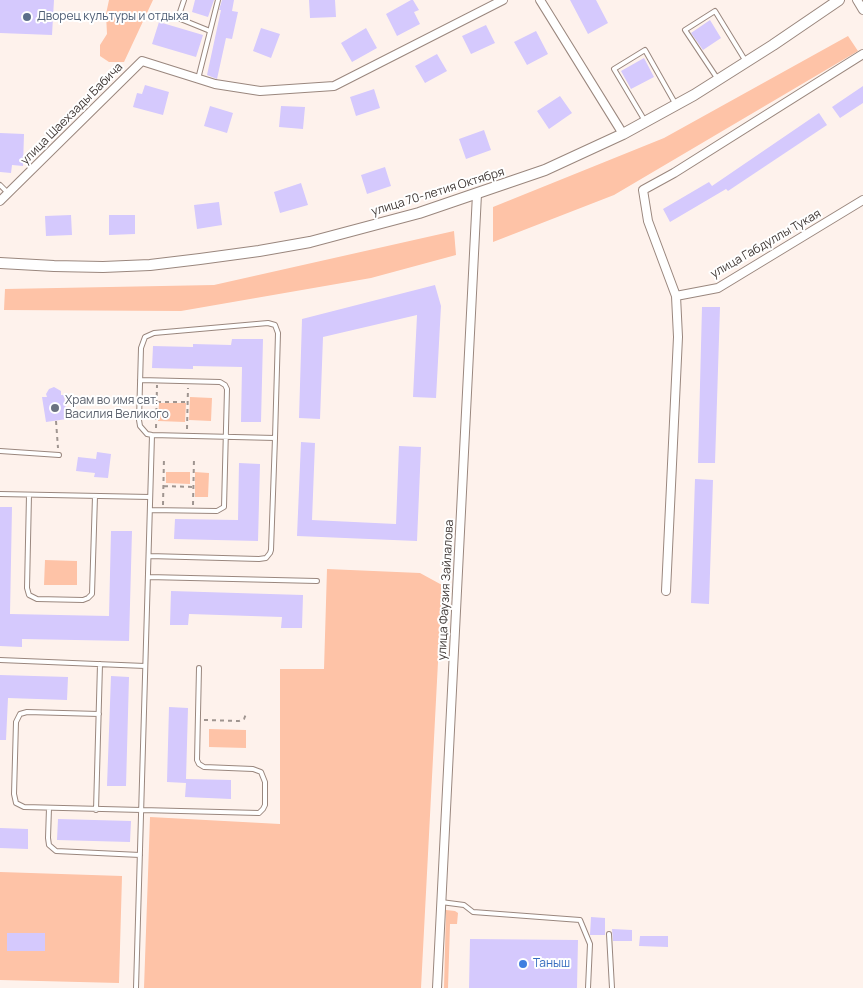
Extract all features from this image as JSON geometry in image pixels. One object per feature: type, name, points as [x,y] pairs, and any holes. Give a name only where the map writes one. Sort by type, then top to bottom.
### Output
[{"type":"main road","name":"улица 70-летия Октября","points":[[0,263],[54,266],[113,266],[150,264],[259,251],[310,242],[419,213],[545,170],[624,134],[718,80],[839,0]]},
{"type":"street","name":"улица Шаехзады Бабича","points":[[0,201],[142,61],[215,84],[260,90],[334,86],[503,0]]},
{"type":"street","points":[[540,0],[624,134]]},
{"type":"street","points":[[857,0],[863,10]]},
{"type":"street","points":[[666,591],[678,337],[676,296],[648,221],[643,190],[674,173],[863,54]]},
{"type":"street","name":"улица Фаузия Зайлалова","points":[[437,988],[477,194]]},
{"type":"street","name":"улица Габдуллы Тукая","points":[[676,296],[718,288],[863,200]]},
{"type":"lane","points":[[184,0],[178,18],[210,31]]},
{"type":"lane","points":[[198,79],[218,0]]},
{"type":"lane","points":[[718,80],[686,30],[714,11],[746,62]]},
{"type":"lane","points":[[645,122],[614,69],[645,50],[676,105]]},
{"type":"lane","points":[[0,185],[8,193]]},
{"type":"lane","points":[[148,556],[259,559],[268,556],[271,550],[275,438],[278,333],[277,327],[272,323],[149,334],[142,341],[140,348],[139,420],[143,430],[154,435],[275,438]]},
{"type":"lane","points":[[140,380],[220,382],[226,387],[227,392],[224,506],[219,511],[150,510]]},
{"type":"lane","points":[[136,988],[148,556],[154,435]]},
{"type":"lane","points":[[0,451],[59,455]]},
{"type":"lane","points":[[0,494],[150,497]]},
{"type":"lane","points":[[29,494],[27,588],[29,595],[34,598],[47,599],[83,600],[92,594],[95,496]]},
{"type":"lane","points":[[148,577],[317,581]]},
{"type":"lane","points":[[0,660],[145,666]]},
{"type":"lane","points":[[96,810],[100,664]]},
{"type":"lane","points":[[99,714],[23,712],[17,717],[14,799],[19,806],[96,810],[259,813],[263,810],[265,782],[261,772],[253,769],[204,768],[199,764],[197,756],[200,668]]},
{"type":"lane","points":[[49,808],[48,838],[50,845],[56,851],[140,855]]},
{"type":"lane","points":[[441,902],[464,905],[473,912],[580,920],[590,944],[588,988]]},
{"type":"lane","points":[[609,934],[612,988]]},
{"type":"path","points":[[154,435],[158,381]]},
{"type":"path","points":[[187,436],[188,381]]},
{"type":"path","points":[[157,402],[188,402]]},
{"type":"path","points":[[56,421],[59,455]]},
{"type":"path","points":[[163,510],[164,457]]},
{"type":"path","points":[[193,510],[194,458]]},
{"type":"path","points":[[164,486],[193,487]]},
{"type":"path","points":[[198,720],[239,721],[246,714]]},
{"type":"shaded area","points":[[109,0],[153,0],[124,62],[109,62],[100,56],[100,45],[107,34],[106,14]]},
{"type":"shaded area","points":[[848,36],[858,51],[614,195],[493,242],[493,207],[664,138]]},
{"type":"shaded area","points":[[454,231],[456,255],[371,278],[181,311],[4,310],[5,289],[214,285]]},
{"type":"shaded area","points":[[190,397],[212,398],[211,421],[189,420]]},
{"type":"shaded area","points":[[159,403],[186,403],[185,422],[158,421]]},
{"type":"shaded area","points":[[166,472],[190,472],[190,484],[166,483]]},
{"type":"shaded area","points":[[195,472],[209,473],[208,497],[195,497]]},
{"type":"shaded area","points":[[45,560],[77,561],[77,585],[44,585]]},
{"type":"shaded area","points":[[327,569],[420,573],[442,585],[421,988],[144,988],[150,817],[280,824],[280,669],[324,669]]},
{"type":"shaded area","points":[[209,729],[246,730],[246,748],[209,747]]},
{"type":"shaded area","points":[[0,872],[122,876],[119,983],[0,980]]},
{"type":"shaded area","points":[[446,910],[458,913],[457,924],[450,924],[448,988],[444,988]]},
{"type":"building","name":"Дворец культуры и отдыха","points":[[0,0],[54,0],[52,35],[0,33]]},
{"type":"building","points":[[195,0],[214,0],[208,17],[192,12]]},
{"type":"building","points":[[222,0],[234,0],[232,11],[238,12],[232,39],[226,38],[217,79],[207,75]]},
{"type":"building","points":[[309,0],[335,0],[336,17],[310,18]]},
{"type":"building","points":[[413,0],[419,10],[414,12],[420,24],[397,36],[386,14]]},
{"type":"building","points":[[570,0],[596,0],[608,23],[588,34]]},
{"type":"building","points":[[710,20],[721,38],[703,50],[691,33]]},
{"type":"building","points":[[159,22],[203,35],[196,57],[152,44]]},
{"type":"building","points":[[486,25],[495,43],[471,54],[462,36]]},
{"type":"building","points":[[261,28],[280,34],[271,58],[253,51]]},
{"type":"building","points":[[366,28],[377,48],[352,62],[341,43]]},
{"type":"building","points":[[536,31],[548,54],[527,65],[514,42]]},
{"type":"building","points":[[437,54],[447,71],[425,83],[415,66]]},
{"type":"building","points":[[644,58],[654,77],[631,89],[621,71]]},
{"type":"building","points":[[145,85],[169,92],[163,115],[133,107],[137,93],[142,94]]},
{"type":"building","points":[[863,86],[863,103],[840,118],[832,107]]},
{"type":"building","points":[[374,89],[380,108],[356,116],[350,97]]},
{"type":"building","points":[[560,96],[572,113],[549,129],[537,111]]},
{"type":"building","points":[[210,106],[233,113],[227,133],[204,126]]},
{"type":"building","points":[[281,106],[305,107],[303,129],[279,127]]},
{"type":"building","points":[[819,113],[827,125],[728,191],[726,189],[670,222],[663,209],[709,182],[712,186]]},
{"type":"building","points":[[484,130],[491,150],[466,159],[459,139]]},
{"type":"building","points":[[0,133],[24,134],[23,166],[12,165],[11,173],[0,172]]},
{"type":"building","points":[[385,167],[391,186],[367,194],[361,175]]},
{"type":"building","points":[[301,183],[308,205],[280,213],[274,192]]},
{"type":"building","points":[[219,202],[222,225],[197,229],[194,205]]},
{"type":"building","points":[[71,215],[72,235],[46,236],[45,216]]},
{"type":"building","points":[[109,215],[135,215],[135,234],[109,235]]},
{"type":"building","points":[[435,285],[441,306],[436,398],[413,397],[417,315],[323,337],[320,419],[299,418],[302,319]]},
{"type":"building","points":[[702,307],[720,307],[715,463],[698,463]]},
{"type":"building","points":[[232,339],[263,339],[261,422],[241,422],[242,367],[193,366],[193,369],[152,368],[153,346],[193,347],[193,344],[231,345]]},
{"type":"building","name":"Храм во имя свт. Василия Великого","points":[[54,387],[61,391],[61,395],[64,395],[67,419],[46,422],[42,397],[47,397],[46,394],[49,389]]},
{"type":"building","points":[[301,442],[315,443],[312,520],[396,524],[399,446],[421,447],[417,541],[297,536]]},
{"type":"building","points":[[97,452],[111,454],[108,478],[94,477],[95,473],[76,471],[78,457],[96,459]]},
{"type":"building","points":[[239,463],[260,464],[258,541],[174,539],[175,519],[238,520]]},
{"type":"building","points":[[695,479],[713,480],[709,604],[691,603]]},
{"type":"building","points":[[0,507],[12,507],[10,614],[109,616],[111,531],[132,531],[129,641],[22,639],[22,647],[0,646]]},
{"type":"building","points":[[171,591],[303,595],[302,628],[281,628],[282,617],[189,614],[188,625],[170,625]]},
{"type":"building","points":[[0,675],[68,677],[67,700],[8,698],[6,740],[0,740]]},
{"type":"building","points":[[111,676],[129,677],[126,786],[107,786]]},
{"type":"building","points":[[169,707],[188,708],[186,779],[231,780],[231,799],[185,797],[186,783],[167,782]]},
{"type":"building","points":[[58,819],[131,821],[130,842],[57,840]]},
{"type":"building","points":[[0,828],[28,829],[28,849],[0,848]]},
{"type":"building","points":[[591,917],[605,918],[605,935],[590,935]]},
{"type":"building","points":[[612,929],[632,930],[632,941],[613,941]]},
{"type":"building","points":[[7,933],[45,933],[45,951],[7,951]]},
{"type":"building","points":[[640,936],[668,936],[668,947],[639,946]]},
{"type":"building","name":"Таныш","points":[[470,939],[578,940],[577,988],[469,988]]},
{"type":"place","name":"Дворец культуры и отдыха","points":[[27,17]]},
{"type":"place","name":"Храм во имя свт. Василия Великого","points":[[55,408]]},
{"type":"place","name":"Таныш","points":[[523,964]]}]
